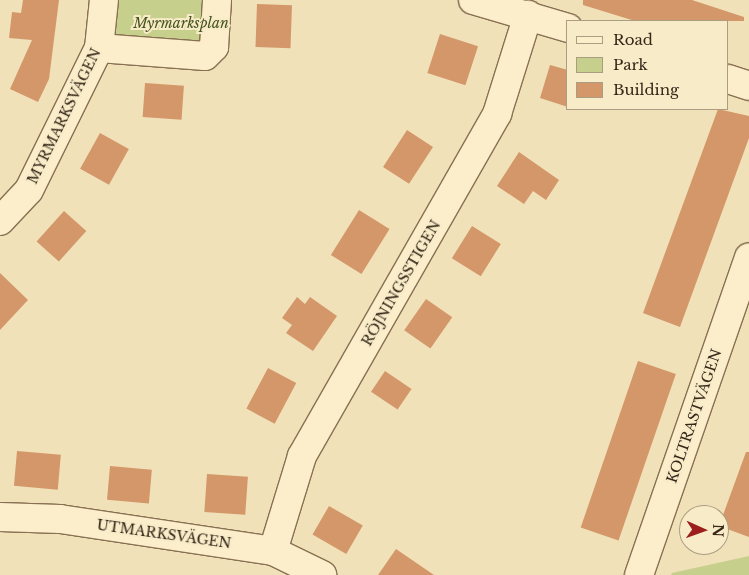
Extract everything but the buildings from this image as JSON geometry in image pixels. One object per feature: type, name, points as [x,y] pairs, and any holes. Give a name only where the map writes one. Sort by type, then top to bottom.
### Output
[{"type":"street","name":"MYRMARKSVÄGEN","points":[[0,221],[29,190],[99,48],[104,0]]},
{"type":"street","points":[[99,48],[205,56],[214,47],[218,0]]},
{"type":"street","points":[[473,0],[566,27]]},
{"type":"street","name":"RÖJNINGSSTIGEN","points":[[273,551],[302,456],[497,114],[528,15]]},
{"type":"street","points":[[729,79],[749,86]]},
{"type":"street","name":"KOLTRASTVÄGEN","points":[[640,575],[749,258]]},
{"type":"street","name":"UTMARKSVÄGEN","points":[[0,517],[60,519],[273,551],[322,575]]},
{"type":"green space","name":"Myrmarksplan","points":[[114,0],[210,0],[201,48],[110,37]]},
{"type":"green space","points":[[749,556],[749,575],[671,575],[672,573]]}]
